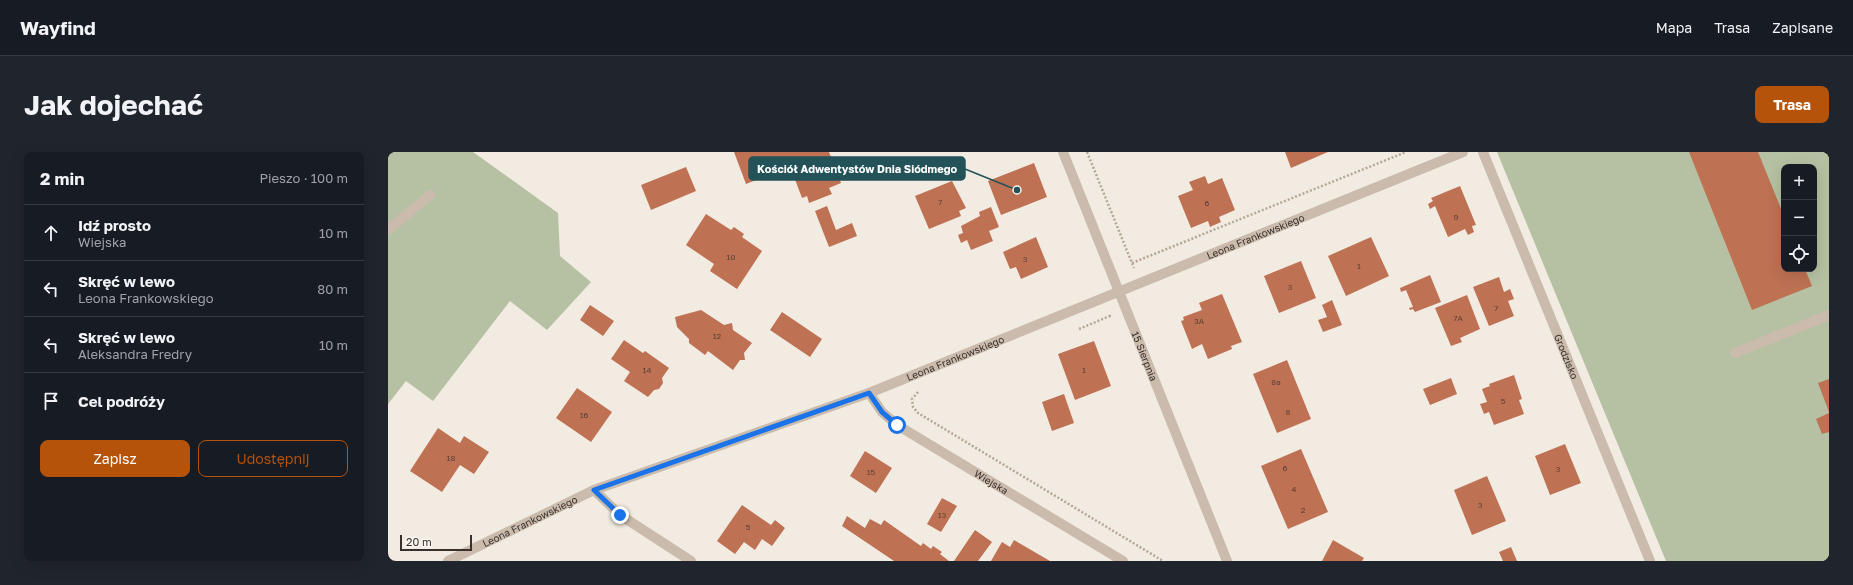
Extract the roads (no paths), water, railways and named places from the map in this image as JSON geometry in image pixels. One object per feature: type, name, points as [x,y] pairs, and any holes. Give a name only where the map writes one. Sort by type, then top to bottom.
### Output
[{"type":"street","name":"15 Sierpnia","points":[[1063,152],[1227,561]]},
{"type":"street","name":"Leona Frankowskiego","points":[[448,561],[594,490],[869,393],[1119,290],[1463,152]]},
{"type":"street","name":"Grodzisko","points":[[1483,152],[1650,561]]},
{"type":"street","points":[[388,230],[430,196]]},
{"type":"street","points":[[1735,353],[1829,315]]},
{"type":"street","name":"Wiejska","points":[[869,393],[882,412],[897,425],[1123,561]]},
{"type":"street","points":[[594,490],[620,515],[691,561]]},
{"type":"place","name":"Kościół Adwentystów Dnia Siódmego","points":[[1017,190]]}]
